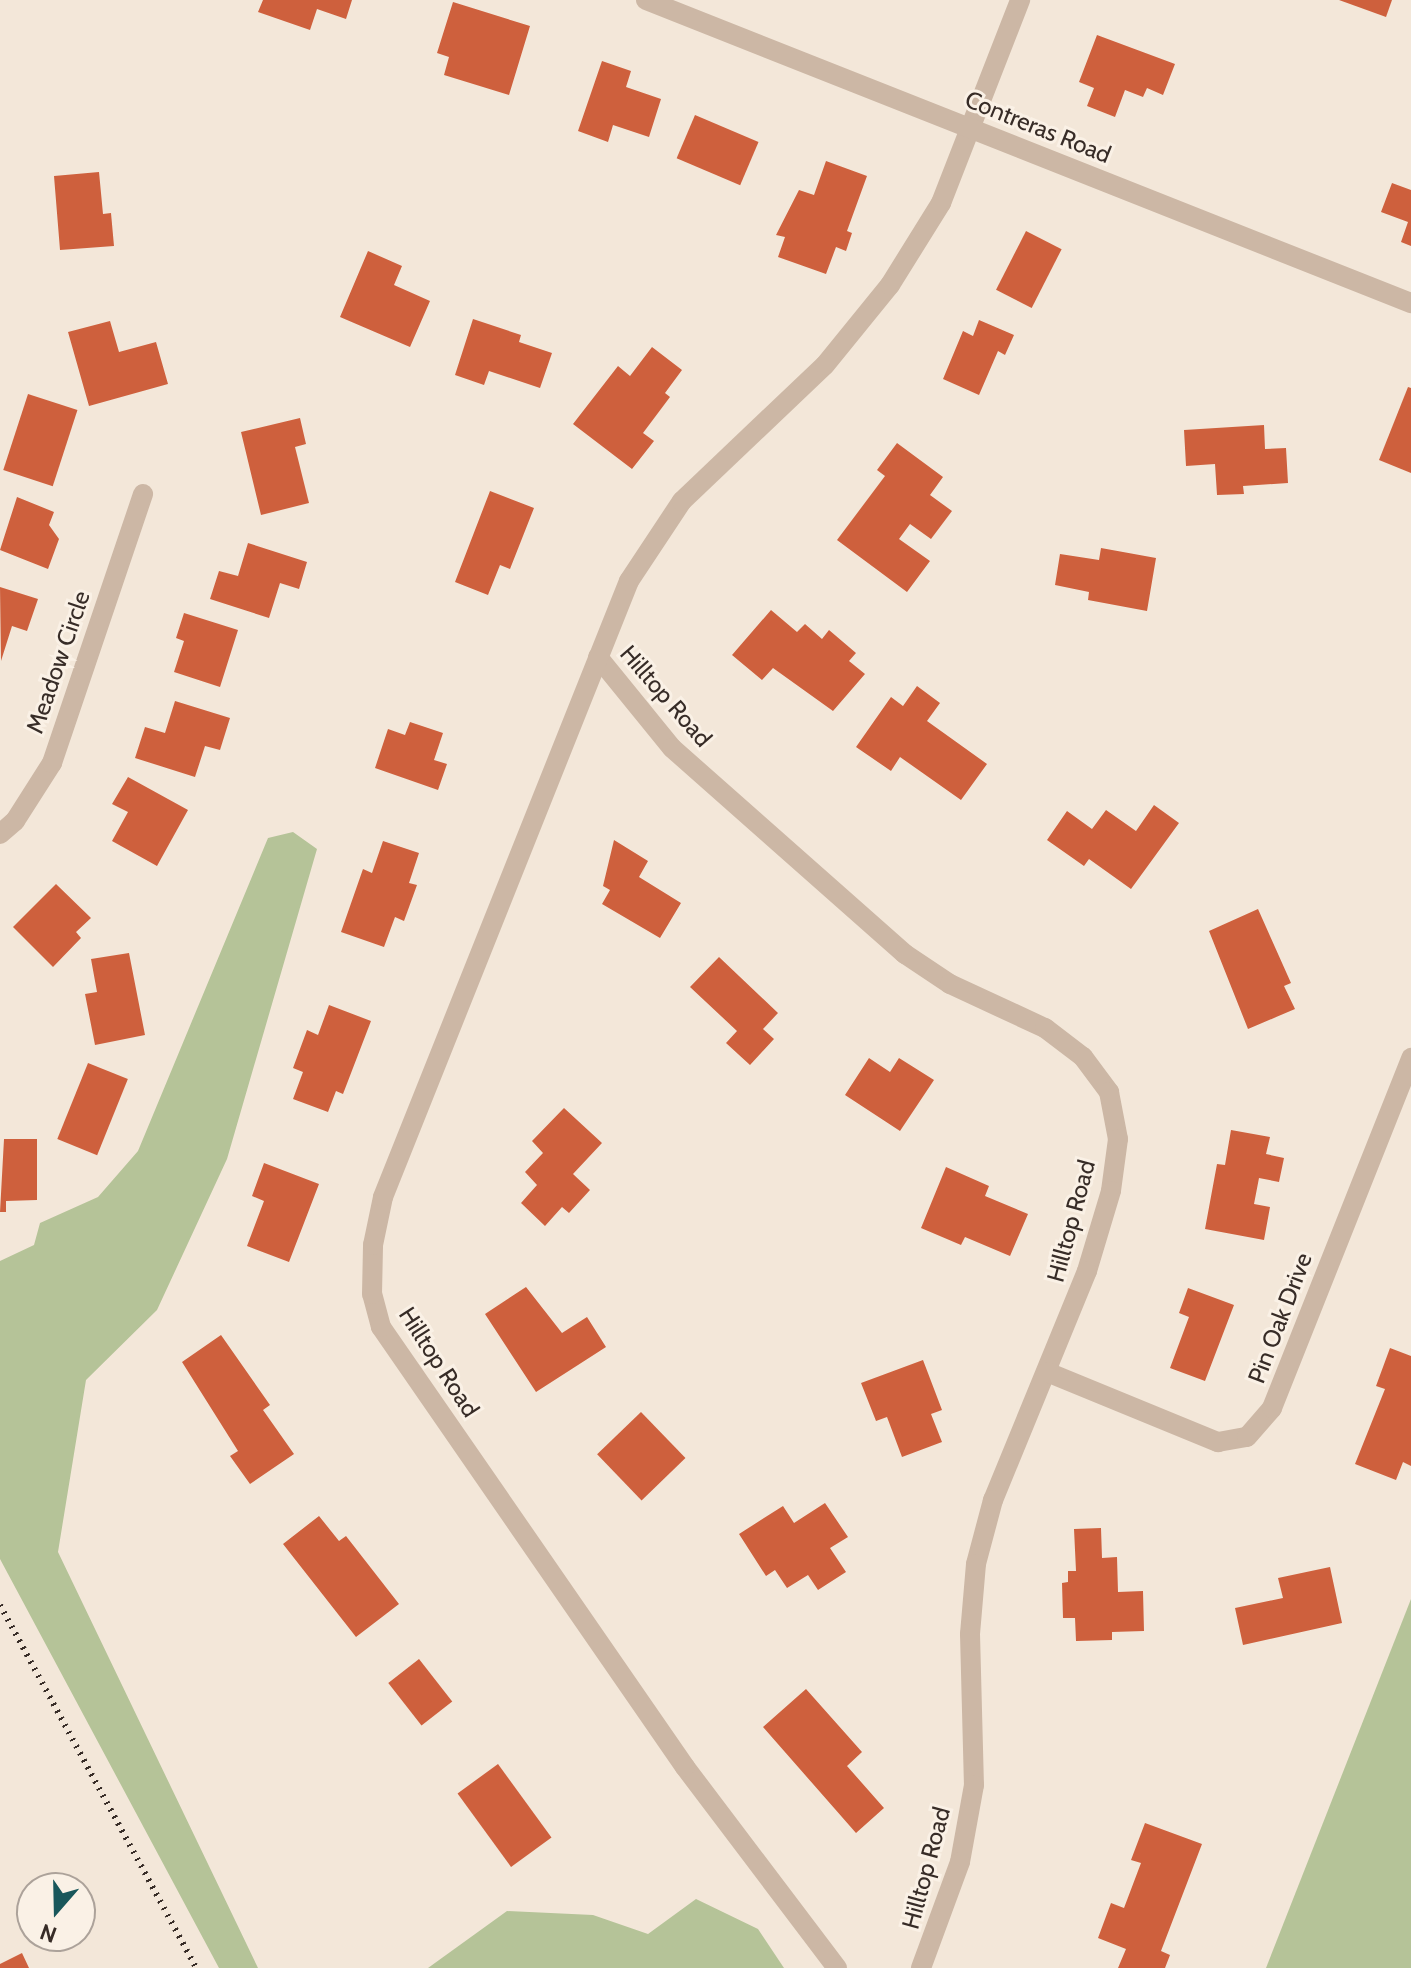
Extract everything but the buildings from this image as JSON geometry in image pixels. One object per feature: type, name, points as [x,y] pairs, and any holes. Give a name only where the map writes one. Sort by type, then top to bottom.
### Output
[{"type":"street","name":"Contreras Road","points":[[646,0],[1411,303]]},
{"type":"street","name":"Hilltop Road","points":[[837,1968],[685,1767],[381,1327],[372,1294],[373,1245],[383,1197],[629,581],[682,501],[825,365],[890,285],[941,203],[1020,0]]},
{"type":"street","name":"Meadow Circle","points":[[0,834],[15,821],[52,763],[143,494]]},
{"type":"street","name":"Hilltop Road","points":[[598,657],[672,748],[905,954],[950,984],[1045,1028],[1083,1057],[1109,1092],[1118,1139],[1111,1191],[1047,1372],[993,1500],[976,1564],[970,1634],[974,1785],[960,1862],[921,1968]]},
{"type":"street","name":"Pin Oak Drive","points":[[1047,1372],[1218,1442],[1247,1437],[1272,1408],[1411,1058]]},
{"type":"green space","points":[[293,832],[317,849],[227,1159],[157,1310],[86,1380],[58,1552],[258,1968],[219,1968],[0,1559],[0,1261],[34,1245],[40,1223],[98,1197],[138,1151],[268,838]]},
{"type":"green space","points":[[1411,1599],[1411,1968],[1266,1968]]},
{"type":"green space","points":[[696,1899],[758,1929],[784,1968],[428,1968],[507,1911],[593,1915],[648,1934]]},
{"type":"railway","points":[[0,1605],[196,1968]]}]
